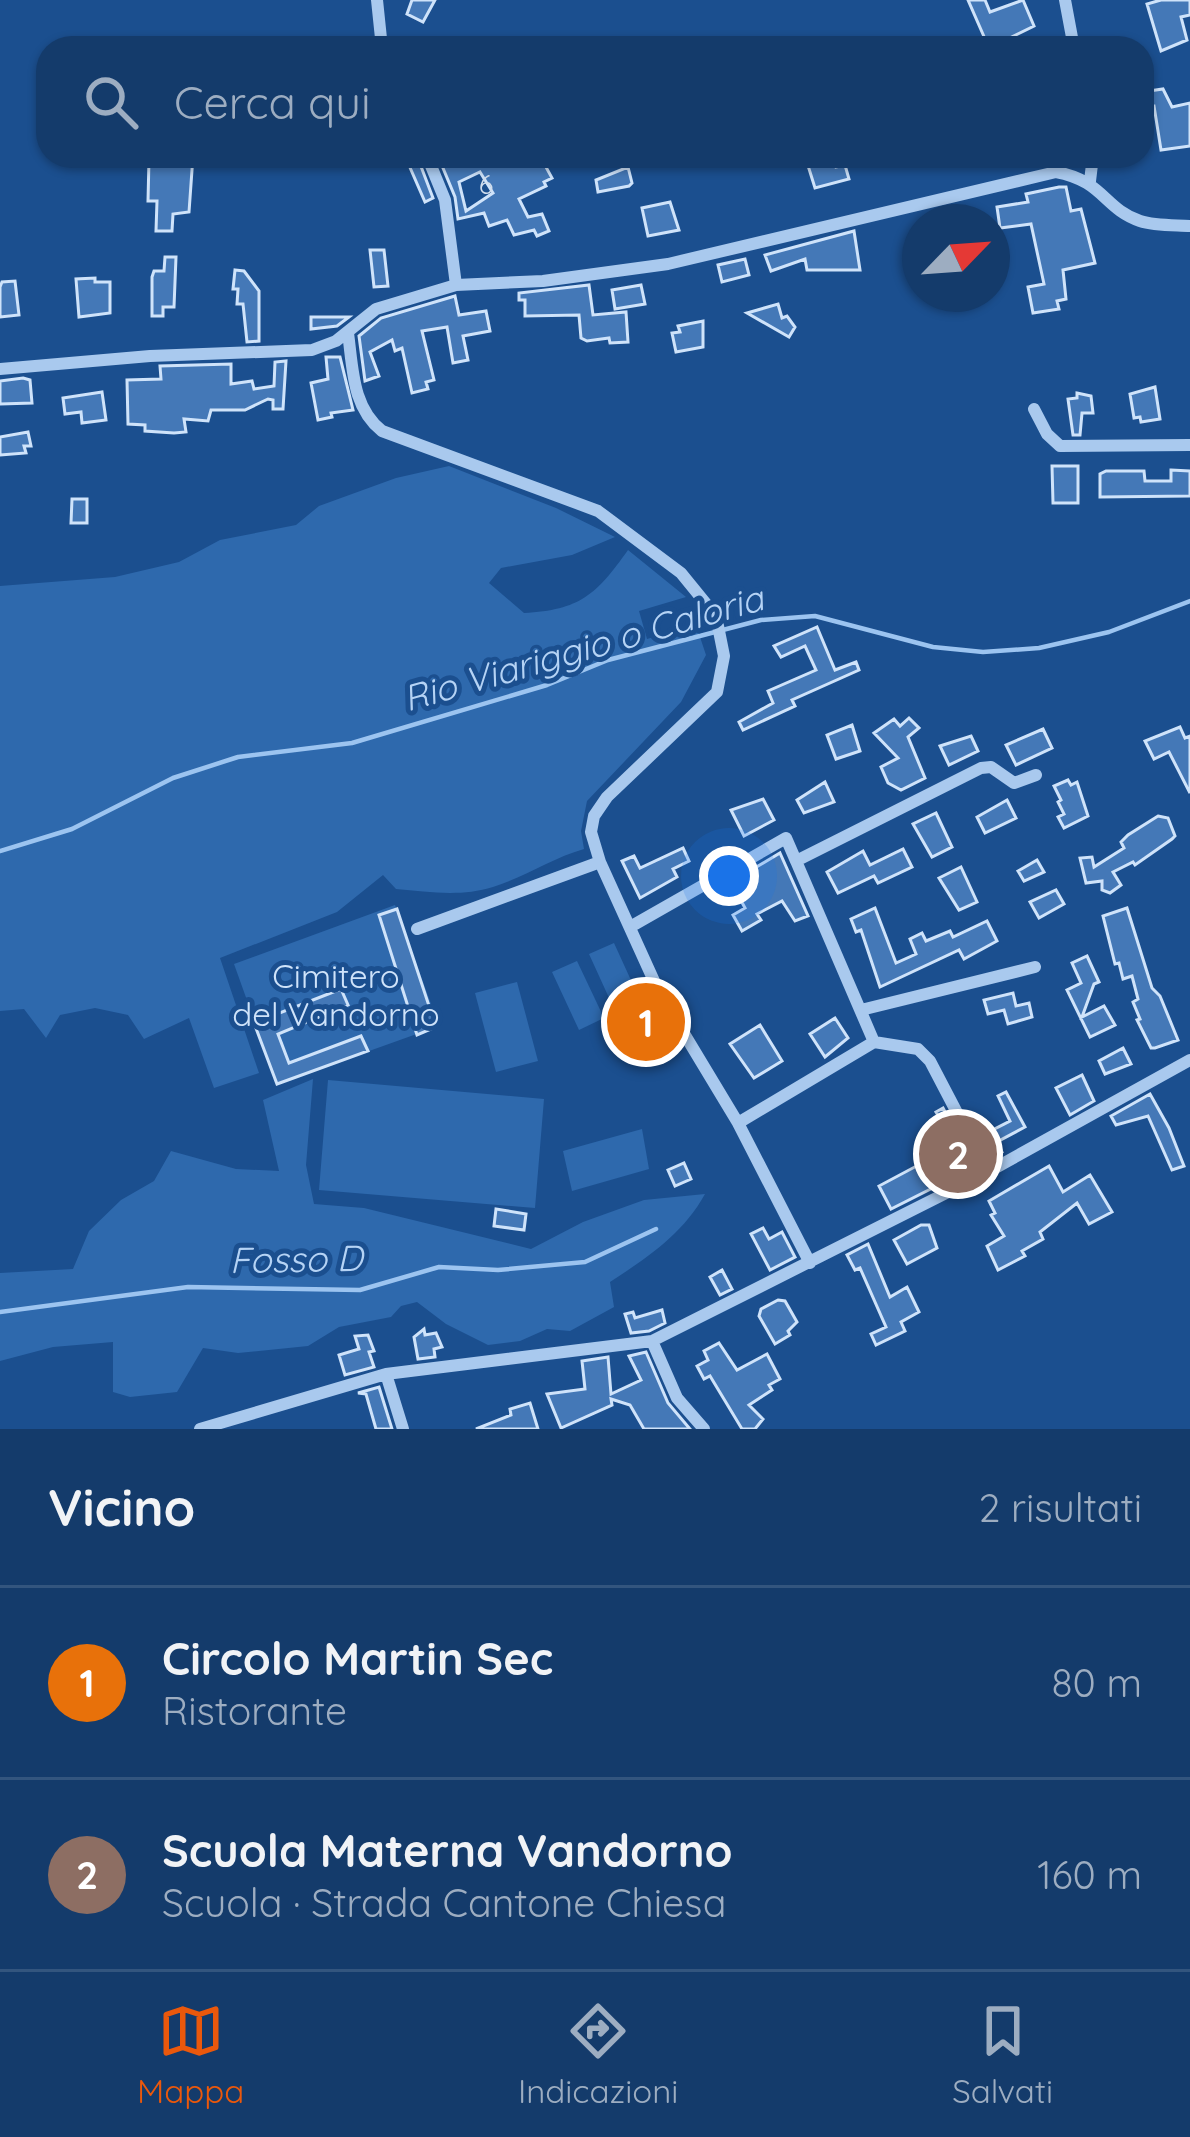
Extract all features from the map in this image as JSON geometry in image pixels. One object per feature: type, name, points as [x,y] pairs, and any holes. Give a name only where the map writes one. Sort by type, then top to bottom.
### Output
[{"type":"street","points":[[377,0],[381,36]]},
{"type":"street","points":[[1065,0],[1072,36]]},
{"type":"street","points":[[432,168],[445,200],[456,285]]},
{"type":"street","points":[[1090,181],[1092,168]]},
{"type":"street","points":[[0,368],[312,350],[348,333],[376,309],[456,285],[542,281],[668,264],[1056,172],[1090,181],[1112,205],[1141,221],[1190,226]]},
{"type":"street","points":[[348,333],[359,402],[366,418],[382,431],[598,511],[681,573],[716,616],[723,643],[717,692],[607,796],[594,816],[591,832],[659,992],[738,1123],[810,1263]]},
{"type":"street","points":[[1034,409],[1047,434],[1060,446],[1190,446]]},
{"type":"street","points":[[796,861],[981,768],[991,766],[1014,783],[1036,775]]},
{"type":"street","points":[[630,927],[785,838],[874,1042]]},
{"type":"street","points":[[417,928],[600,862]]},
{"type":"street","points":[[861,1010],[1035,967]]},
{"type":"street","points":[[738,1123],[874,1042],[918,1049],[930,1060],[988,1172]]},
{"type":"street","points":[[200,1429],[386,1374],[652,1341],[988,1172],[1190,1060]]},
{"type":"street","points":[[652,1341],[676,1398],[704,1429]]},
{"type":"street","points":[[386,1374],[403,1429]]},
{"type":"green space","points":[[449,466],[615,537],[572,555],[501,568],[489,583],[524,613],[559,608],[585,597],[628,550],[686,597],[639,611],[647,639],[696,625],[706,655],[681,702],[587,801],[581,831],[584,849],[505,883],[469,892],[396,889],[383,875],[337,912],[220,958],[259,1073],[214,1088],[189,1018],[144,1039],[128,1015],[95,1008],[60,1015],[46,1038],[24,1009],[0,1011],[0,586],[115,577],[179,562],[220,540],[296,525],[319,506],[396,478]]},
{"type":"green space","name":"Cimitero del Vandorno","points":[[395,905],[439,1026],[277,1084],[234,964]]},
{"type":"green space","points":[[614,943],[640,1000],[615,1011],[589,954]]},
{"type":"green space","points":[[577,961],[604,1018],[579,1030],[552,972]]},
{"type":"green space","points":[[517,982],[538,1061],[496,1072],[475,993]]},
{"type":"green space","points":[[313,1079],[306,1165],[314,1204],[364,1208],[531,1249],[583,1222],[644,1200],[705,1194],[675,1233],[610,1282],[614,1307],[570,1331],[547,1329],[520,1341],[488,1345],[446,1324],[417,1302],[401,1306],[391,1317],[339,1327],[308,1346],[238,1353],[203,1348],[177,1392],[130,1397],[113,1392],[113,1342],[53,1347],[0,1361],[0,1273],[73,1269],[89,1231],[121,1200],[154,1181],[171,1151],[236,1169],[279,1171],[263,1100]]},
{"type":"green space","points":[[328,1080],[544,1099],[535,1208],[319,1190]]},
{"type":"green space","points":[[642,1129],[649,1169],[572,1191],[563,1151]]},
{"type":"building","points":[[412,0],[435,0],[423,22],[407,14]]},
{"type":"building","points":[[968,0],[985,0],[990,12],[1023,0],[1034,26],[1014,36],[984,36]]},
{"type":"building","points":[[1190,0],[1190,15],[1181,17],[1187,40],[1161,51],[1147,4]]},
{"type":"building","points":[[1163,89],[1172,107],[1190,103],[1190,146],[1161,150],[1154,90]]},
{"type":"building","points":[[149,168],[192,168],[189,212],[173,214],[172,231],[156,231],[157,201],[148,201]]},
{"type":"building","points":[[410,168],[422,168],[433,198],[425,202]]},
{"type":"building","points":[[443,168],[547,168],[552,178],[519,199],[528,217],[542,214],[549,231],[537,236],[534,230],[514,235],[507,220],[489,226],[484,213],[458,219]],"holes":[[[480,172],[493,193],[466,211],[459,182]]]},
{"type":"building","points":[[628,168],[632,183],[598,192],[596,180]]},
{"type":"building","points":[[809,168],[846,168],[849,179],[815,188]]},
{"type":"building","points":[[1066,187],[1071,211],[1081,209],[1095,263],[1063,270],[1066,299],[1057,301],[1059,309],[1033,313],[1028,287],[1044,284],[1031,224],[1010,227],[1010,205],[1028,202],[1026,194]]},
{"type":"building","points":[[670,202],[679,230],[648,236],[642,208]]},
{"type":"building","points":[[854,231],[860,270],[807,270],[805,259],[771,271],[765,255]]},
{"type":"building","points":[[370,250],[384,250],[388,286],[374,287]]},
{"type":"building","points":[[165,257],[176,257],[174,307],[163,307],[163,316],[152,316],[152,277],[154,271],[164,271]]},
{"type":"building","points":[[745,259],[749,275],[722,282],[718,265]]},
{"type":"building","points":[[235,270],[244,271],[259,291],[259,341],[247,342],[243,304],[237,304],[238,289],[233,289]]},
{"type":"building","points":[[95,278],[95,282],[110,282],[110,313],[79,317],[76,279]]},
{"type":"building","points":[[15,281],[19,315],[0,317],[2,282]]},
{"type":"building","points":[[589,285],[593,315],[626,312],[628,342],[587,341],[581,338],[579,315],[525,316],[525,300],[519,300],[519,293]]},
{"type":"building","points":[[641,285],[645,304],[615,309],[612,290]]},
{"type":"building","points":[[455,296],[459,315],[486,311],[490,331],[463,336],[468,360],[453,363],[447,327],[422,331],[434,380],[426,382],[428,389],[412,393],[402,348],[395,351],[392,340],[370,352],[379,376],[365,381],[359,336],[381,318]]},
{"type":"building","points":[[778,304],[782,318],[787,316],[795,327],[789,337],[747,313]]},
{"type":"building","points":[[311,317],[349,317],[337,326],[311,329]]},
{"type":"building","points":[[703,321],[703,347],[676,352],[672,333],[680,332],[678,326]]},
{"type":"building","points":[[326,357],[340,357],[353,410],[318,420],[311,383],[328,379]]},
{"type":"building","points":[[286,361],[283,409],[273,409],[273,400],[268,399],[245,410],[211,410],[208,421],[184,419],[186,432],[145,431],[145,425],[128,424],[127,380],[161,379],[160,366],[231,364],[231,384],[252,381],[254,389],[274,386],[275,362]]},
{"type":"building","points":[[30,380],[32,403],[0,404],[0,381]]},
{"type":"building","points":[[1155,387],[1160,419],[1141,422],[1140,417],[1134,418],[1130,394]]},
{"type":"building","points":[[102,392],[106,420],[82,423],[81,412],[65,414],[63,398]]},
{"type":"building","points":[[1077,393],[1091,396],[1093,413],[1082,413],[1080,435],[1073,435],[1068,399],[1077,398]]},
{"type":"building","points":[[28,432],[31,446],[24,446],[26,453],[0,455],[0,437]]},
{"type":"building","points":[[1052,466],[1078,466],[1078,503],[1053,503]]},
{"type":"building","points":[[1171,470],[1190,471],[1190,496],[1100,497],[1100,474],[1106,471],[1144,471],[1145,481],[1171,481]]},
{"type":"building","points":[[72,499],[87,499],[87,523],[71,523]]},
{"type":"building","points":[[817,627],[835,670],[856,662],[859,670],[792,700],[795,706],[743,730],[739,722],[773,703],[768,691],[816,670],[805,646],[781,657],[774,646]]},
{"type":"building","points":[[909,718],[919,728],[908,737],[925,778],[901,790],[888,783],[881,767],[898,758],[874,733],[894,719],[900,726]]},
{"type":"building","points":[[852,725],[860,751],[836,759],[827,735]]},
{"type":"building","points":[[1180,727],[1185,738],[1190,736],[1190,793],[1169,752],[1154,759],[1145,741]]},
{"type":"building","points":[[1043,729],[1052,748],[1016,765],[1006,745]]},
{"type":"building","points":[[971,736],[978,751],[949,765],[940,746]]},
{"type":"building","points":[[1068,780],[1071,785],[1077,782],[1088,816],[1064,828],[1054,786]]},
{"type":"building","points":[[825,782],[834,802],[804,813],[797,800]]},
{"type":"building","points":[[763,799],[774,820],[744,836],[731,810]]},
{"type":"building","points":[[1007,800],[1016,818],[985,833],[977,817]]},
{"type":"building","points":[[936,813],[952,847],[932,857],[913,824]]},
{"type":"building","points":[[1158,816],[1168,818],[1172,839],[1135,865],[1113,872],[1121,885],[1110,893],[1102,890],[1102,881],[1086,883],[1080,858],[1092,857],[1094,867],[1124,848],[1121,842],[1128,835]]},
{"type":"building","points":[[683,848],[689,861],[673,869],[677,877],[640,898],[622,861],[634,856],[640,868]]},
{"type":"building","points":[[903,849],[912,867],[878,883],[874,876],[838,893],[827,872],[863,851],[870,865]]},
{"type":"building","points":[[780,853],[808,916],[795,921],[782,901],[757,914],[761,920],[742,931],[733,915],[745,908],[731,882]]},
{"type":"building","points":[[1037,860],[1044,872],[1024,881],[1018,871]]},
{"type":"building","points":[[961,867],[977,902],[959,910],[939,878]]},
{"type":"building","points":[[1056,890],[1064,904],[1039,918],[1030,902]]},
{"type":"building","points":[[875,908],[896,963],[916,954],[910,939],[922,933],[926,941],[950,931],[953,937],[987,921],[997,941],[964,959],[959,950],[880,987],[861,930],[856,932],[851,919]]},
{"type":"building","points":[[1127,908],[1152,988],[1178,1040],[1155,1048],[1137,1020],[1132,976],[1123,979],[1119,963],[1115,964],[1103,916]]},
{"type":"building","points":[[397,909],[436,1027],[417,1035],[379,915]]},
{"type":"building","points":[[1087,956],[1099,982],[1094,984],[1082,1017],[1104,1006],[1115,1025],[1090,1037],[1067,990],[1081,983],[1072,963]]},
{"type":"building","points":[[341,989],[348,1005],[278,1034],[289,1063],[361,1036],[368,1051],[277,1084],[254,1023]]},
{"type":"building","points":[[1013,993],[1016,1006],[1029,1003],[1032,1017],[1008,1024],[1004,1010],[988,1014],[984,1000]]},
{"type":"building","points":[[653,1003],[670,1031],[637,1042],[624,1019]]},
{"type":"building","points":[[835,1018],[848,1038],[825,1057],[810,1034]]},
{"type":"building","points":[[760,1025],[782,1061],[754,1078],[730,1044]]},
{"type":"building","points":[[1123,1048],[1131,1064],[1105,1074],[1099,1061]]},
{"type":"building","points":[[1082,1075],[1094,1101],[1070,1115],[1056,1088]]},
{"type":"building","points":[[1006,1092],[1025,1127],[997,1142],[1002,1152],[992,1157],[981,1136],[1010,1121],[998,1096]]},
{"type":"building","points":[[1150,1094],[1184,1166],[1172,1170],[1148,1116],[1116,1125],[1111,1116]]},
{"type":"building","points":[[943,1108],[974,1167],[891,1209],[879,1186],[956,1145],[936,1112]]},
{"type":"building","points":[[684,1163],[691,1179],[675,1186],[668,1170]]},
{"type":"building","points":[[1049,1166],[1063,1192],[1090,1175],[1112,1212],[1089,1224],[1077,1203],[1040,1232],[1043,1239],[1022,1251],[1025,1256],[998,1270],[987,1246],[1004,1236],[991,1215],[995,1213],[989,1201]]},
{"type":"building","points":[[496,1209],[526,1214],[524,1230],[494,1226]]},
{"type":"building","points":[[929,1225],[937,1248],[907,1264],[894,1240]]},
{"type":"building","points":[[763,1228],[769,1239],[782,1232],[795,1257],[770,1270],[751,1234]]},
{"type":"building","points":[[868,1244],[890,1297],[907,1287],[919,1312],[901,1322],[905,1331],[876,1345],[871,1334],[886,1327],[860,1268],[855,1270],[847,1255]]},
{"type":"building","points":[[722,1270],[732,1289],[720,1295],[710,1277]]},
{"type":"building","points":[[785,1301],[797,1322],[788,1331],[790,1335],[775,1344],[759,1316],[761,1309]]},
{"type":"building","points":[[662,1310],[665,1323],[631,1333],[625,1314],[633,1312],[635,1318]]},
{"type":"building","points":[[424,1329],[425,1335],[436,1333],[442,1347],[434,1349],[435,1357],[418,1359],[414,1337]]},
{"type":"building","points":[[368,1335],[374,1367],[345,1375],[339,1355],[359,1349],[355,1336]]},
{"type":"building","points":[[719,1343],[737,1370],[767,1354],[780,1379],[749,1405],[763,1419],[755,1429],[742,1429],[710,1376],[704,1379],[697,1366],[708,1360],[704,1351]]},
{"type":"building","points":[[646,1352],[668,1403],[690,1429],[644,1429],[630,1405],[611,1399],[612,1405],[561,1428],[547,1394],[585,1389],[582,1361],[608,1357],[611,1394],[641,1380],[629,1356]]},
{"type":"building","points":[[379,1387],[392,1429],[376,1429],[366,1394],[358,1393]]},
{"type":"building","points":[[530,1403],[538,1429],[476,1429],[511,1415],[510,1409]]},
{"type":"waterway","name":"Rio Viariggio o Caloria","points":[[0,851],[72,829],[173,778],[238,757],[352,743],[547,685],[608,660],[761,620],[815,616],[933,647],[983,652],[1039,648],[1109,632],[1190,601]]},
{"type":"waterway","name":"Fosso D","points":[[0,1312],[188,1287],[360,1290],[439,1267],[498,1270],[585,1262],[656,1229]]},
{"type":"place","name":"Circolo Martin Sec","points":[[646,1022]]},
{"type":"place","name":"Scuola Materna Vandorno","points":[[958,1154]]}]
